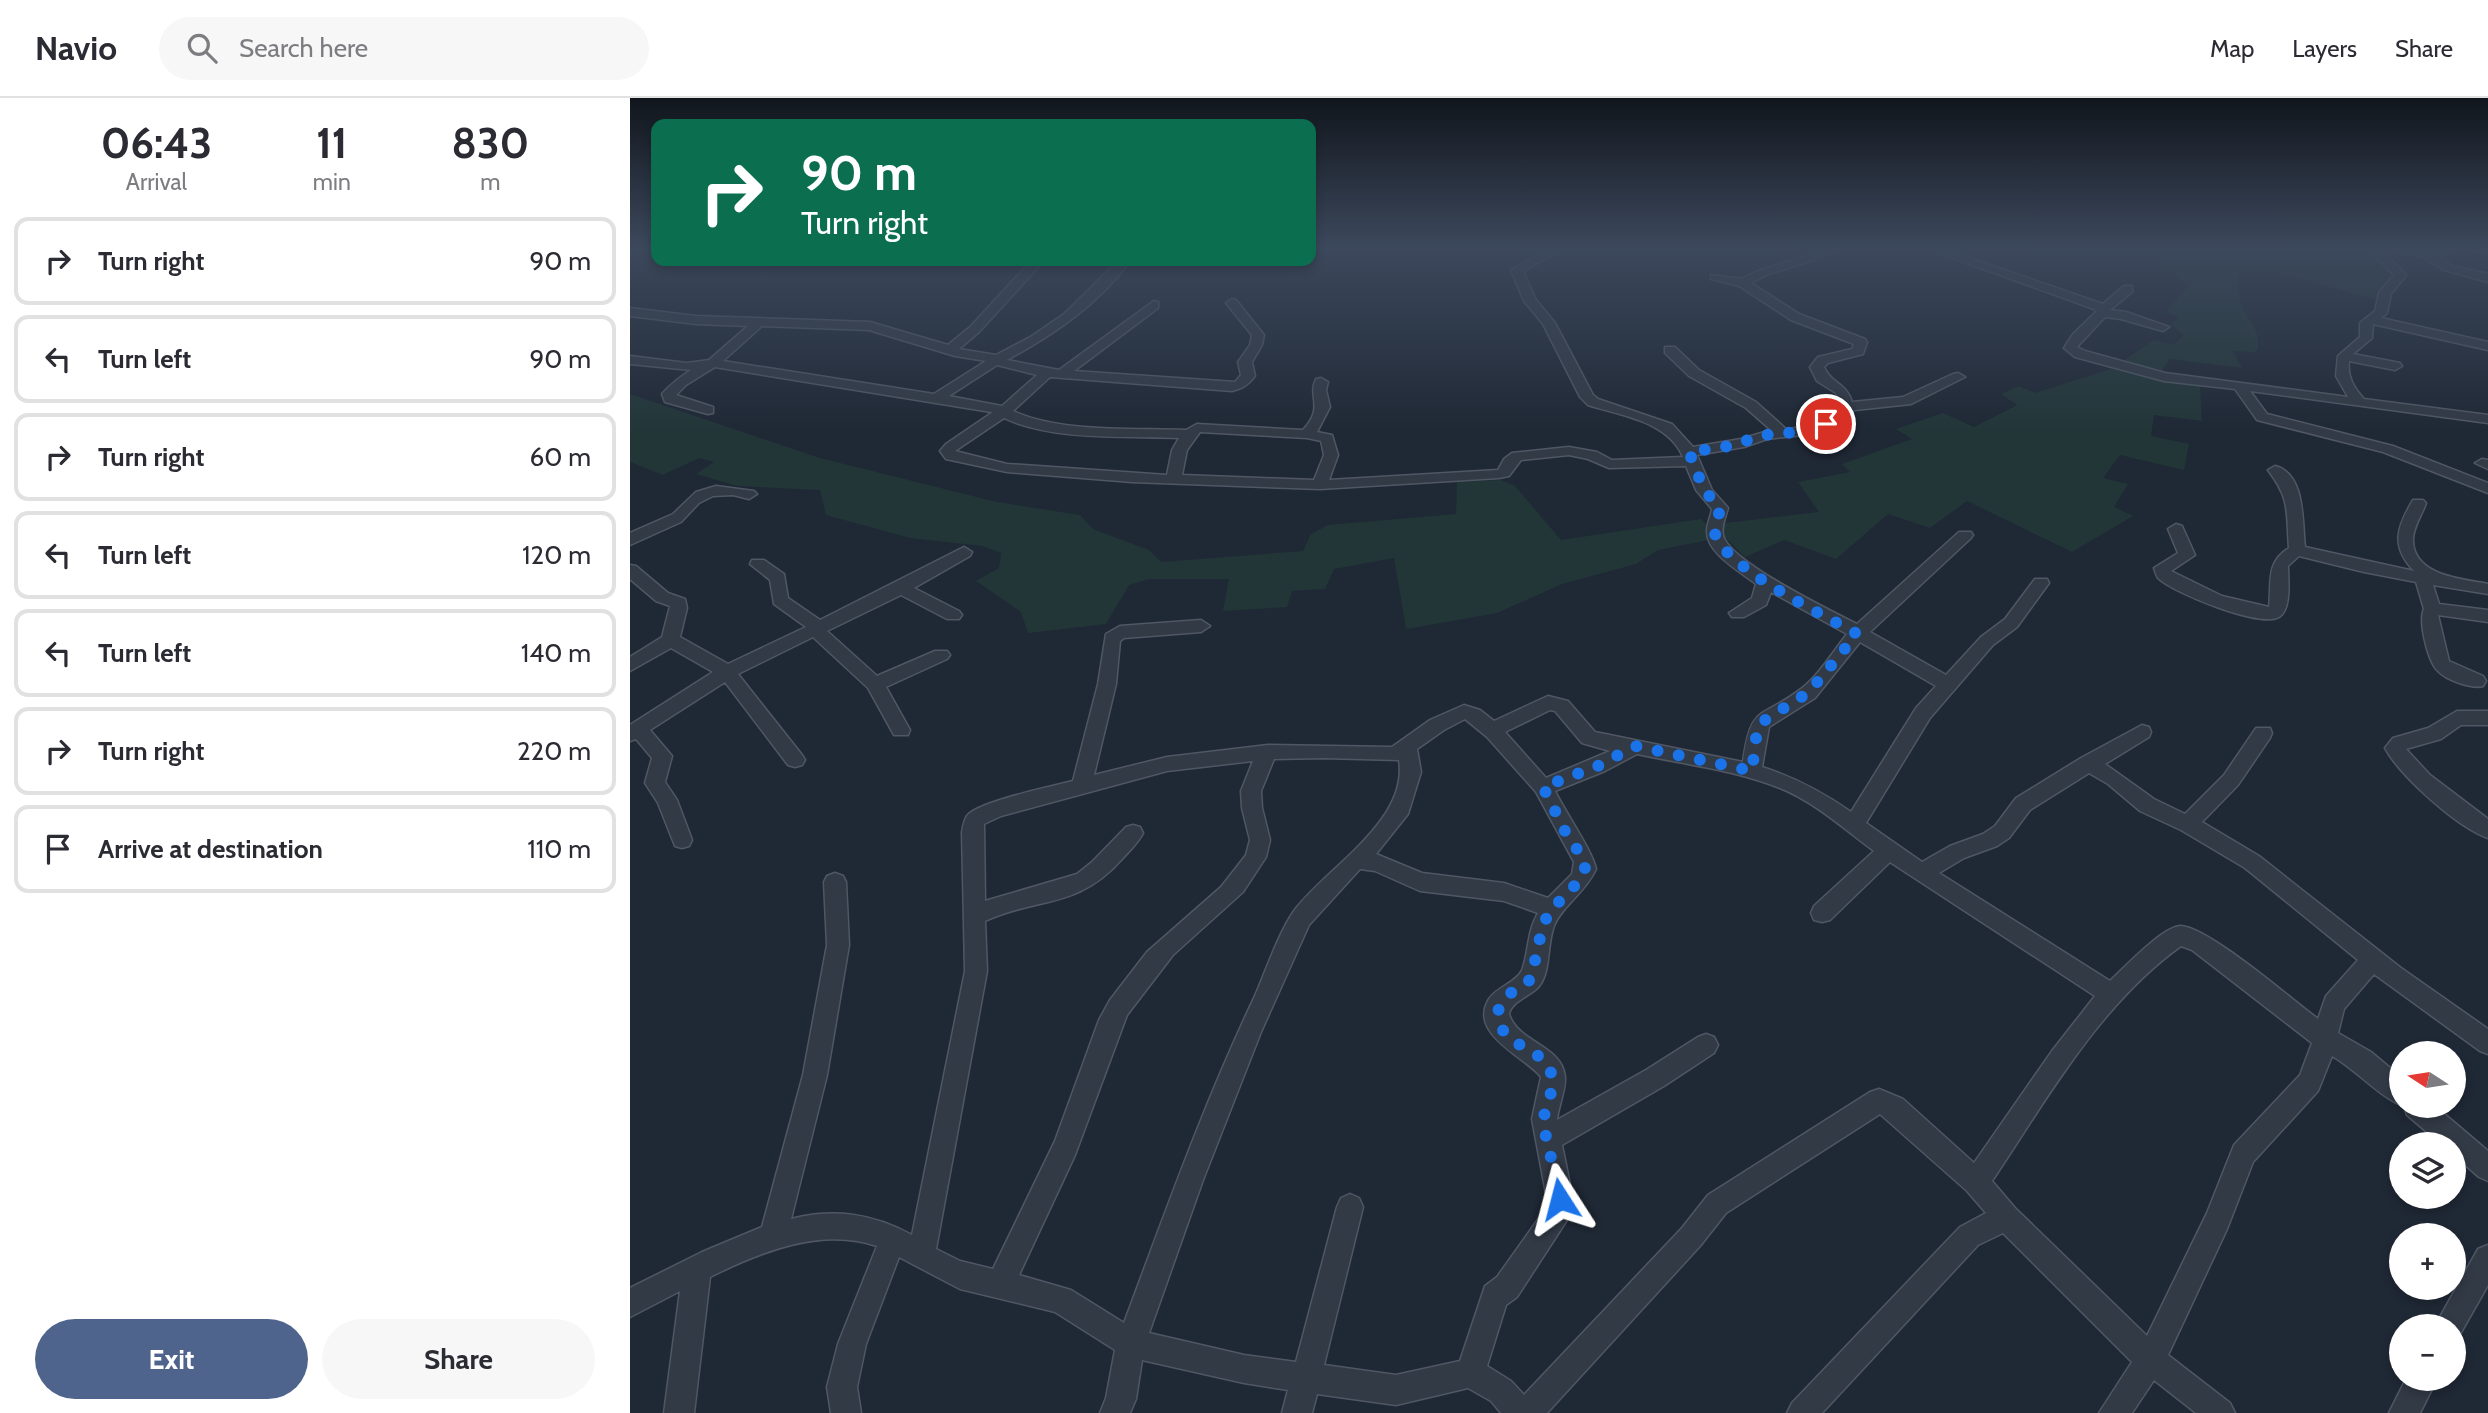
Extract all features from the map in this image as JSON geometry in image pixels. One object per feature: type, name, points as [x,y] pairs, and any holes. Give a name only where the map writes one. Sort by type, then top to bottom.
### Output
[{"type":"street","points":[[951,349],[964,340],[992,308]]},
{"type":"street","points":[[937,398],[996,360],[1036,339],[1077,308]]},
{"type":"street","points":[[1062,374],[1150,308]]},
{"type":"street","points":[[630,312],[696,320],[870,327],[891,335],[1046,373],[1218,387],[1240,385],[1248,376],[1245,362],[1256,345],[1258,335],[1236,308]]},
{"type":"street","points":[[1536,308],[1549,323],[1583,391],[1593,402],[1667,427],[1691,456],[1704,490],[1720,508],[1715,527],[1717,542],[1765,582],[1908,660],[1949,686]]},
{"type":"street","points":[[1782,308],[1795,317],[1861,342],[1858,351],[1823,360],[1817,367],[1822,378],[1842,391],[1847,408]]},
{"type":"street","points":[[2095,308],[2163,327]]},
{"type":"street","points":[[2106,308],[2077,337],[2070,348],[2073,351],[2164,377],[2488,419]]},
{"type":"street","points":[[2360,403],[2343,382],[2340,372],[2344,356],[2366,338],[2366,323],[2381,313],[2382,308]]},
{"type":"street","points":[[2372,320],[2488,345]]},
{"type":"street","points":[[708,411],[670,398],[669,394],[681,382],[713,363],[759,322]]},
{"type":"street","points":[[1670,350],[1694,373],[1751,405],[1782,433]]},
{"type":"street","points":[[2344,356],[2395,366]]},
{"type":"street","points":[[630,360],[687,367],[713,363],[937,398],[1004,411],[1029,424],[1099,431],[1189,434]]},
{"type":"street","points":[[1046,373],[1004,411],[947,451],[951,456],[1007,468],[1320,485],[1499,474],[1504,473],[1509,462],[1517,456],[1569,451],[1592,455],[1609,464],[1691,456],[1782,433],[1818,429],[1847,408],[1906,401],[1958,377]]},
{"type":"street","points":[[1307,434],[1325,405],[1319,390],[1321,382]]},
{"type":"street","points":[[2240,386],[2258,415],[2262,417],[2388,449],[2488,488]]},
{"type":"street","points":[[1174,479],[1177,457],[1189,434],[1197,428],[1207,427],[1307,434],[1327,438],[1331,455],[1320,485]]},
{"type":"street","points":[[2275,470],[2287,481],[2294,496],[2297,550]]},
{"type":"street","points":[[630,540],[645,530],[673,521],[681,516],[692,502],[718,489],[727,488],[749,494]]},
{"type":"street","points":[[2418,503],[2405,538],[2406,546],[2430,578],[2432,609],[2428,615],[2440,663],[2451,671],[2477,681]]},
{"type":"street","points":[[2176,529],[2188,555],[2167,564],[2162,568],[2164,574],[2210,598],[2263,612],[2273,613],[2278,608],[2280,565],[2286,556],[2297,550],[2488,589]]},
{"type":"street","points":[[1752,771],[1757,730],[1762,722],[1809,692],[1857,634],[1943,552],[1965,535]]},
{"type":"street","points":[[682,840],[667,800],[655,783],[662,756],[634,732],[727,672],[901,588],[964,552]]},
{"type":"street","points":[[758,564],[778,579],[780,600],[817,629],[875,684],[901,730]]},
{"type":"street","points":[[630,570],[662,597],[679,603],[678,614],[671,627],[671,640]]},
{"type":"street","points":[[1738,613],[1760,601],[1765,582]]},
{"type":"street","points":[[1853,826],[1923,713],[1987,641],[2011,622],[2041,583]]},
{"type":"street","points":[[901,588],[953,615]]},
{"type":"street","points":[[2432,609],[2488,616]]},
{"type":"street","points":[[1082,786],[1107,684],[1112,638],[1121,632],[1201,626]]},
{"type":"street","points":[[630,665],[671,640]]},
{"type":"street","points":[[671,640],[727,672],[795,760]]},
{"type":"street","points":[[875,684],[942,655]]},
{"type":"street","points":[[1493,730],[1548,703],[1561,706],[1589,738],[1627,748],[1642,746],[1752,771],[1788,783],[1813,796],[1888,851],[2111,994]]},
{"type":"street","points":[[920,1256],[976,971],[972,832],[975,819],[996,809],[1167,764],[1268,752],[1396,754],[1437,725],[1464,712],[1477,716],[1493,730],[1527,773],[1543,787],[1565,831],[1584,860],[1585,869],[1580,880],[1552,909],[1543,924],[1535,972],[1531,979],[1498,1005],[1497,1014],[1501,1027],[1513,1042],[1549,1067],[1553,1086],[1544,1119],[1559,1182],[1560,1199],[1556,1217],[1507,1287],[1495,1296],[1470,1373]]},
{"type":"street","points":[[2488,718],[2457,718],[2434,734],[2400,743],[2395,748],[2403,760],[2437,790],[2488,830]]},
{"type":"street","points":[[1922,873],[1945,858],[2002,832],[2023,804],[2142,732]]},
{"type":"street","points":[[2188,824],[2231,780],[2263,733]]},
{"type":"street","points":[[1115,1413],[1121,1399],[1132,1343],[1190,1180],[1251,1031],[1301,919],[1398,814],[1411,772],[1407,748]]},
{"type":"street","points":[[1543,787],[1598,766],[1627,748]]},
{"type":"street","points":[[1000,1284],[1066,1146],[1111,1020],[1121,1002],[1170,943],[1226,898],[1258,853],[1262,839],[1251,799],[1256,772],[1268,752]]},
{"type":"street","points":[[2088,763],[2115,779],[2147,805],[2188,824],[2262,870],[2373,959],[2488,1043]]},
{"type":"street","points":[[976,915],[1007,901],[1074,886],[1104,864],[1133,833]]},
{"type":"street","points":[[1822,913],[1888,851]]},
{"type":"street","points":[[1358,859],[1378,863],[1420,882],[1504,892],[1552,909]]},
{"type":"street","points":[[773,1237],[815,1076],[838,945],[835,882]]},
{"type":"street","points":[[1976,1182],[2060,1059],[2111,994],[2172,939],[2184,936],[2200,943],[2324,1038],[2362,1060],[2389,1083]]},
{"type":"street","points":[[2114,1413],[2151,1360],[2218,1220],[2243,1154],[2309,1083],[2318,1068],[2334,1004],[2373,959]]},
{"type":"street","points":[[1548,1139],[1655,1078],[1706,1045]]},
{"type":"street","points":[[1527,1413],[1691,1237],[1717,1204],[1879,1101],[1894,1108],[1976,1182],[2006,1217],[2151,1360],[2220,1413]]},
{"type":"street","points":[[2430,1118],[2488,1168]]},
{"type":"street","points":[[1297,1413],[1350,1208]]},
{"type":"street","points":[[1802,1413],[1969,1236],[2006,1217]]},
{"type":"street","points":[[630,1303],[697,1270],[799,1228],[826,1225],[860,1227],[893,1238],[920,1256],[952,1272],[1061,1300],[1132,1343],[1244,1369],[1396,1390],[1470,1373],[1501,1391],[1521,1413]]},
{"type":"street","points":[[846,1413],[842,1387],[852,1344],[893,1238]]},
{"type":"street","points":[[2456,1314],[2488,1259]]},
{"type":"street","points":[[678,1413],[697,1270]]},
{"type":"street","points":[[2404,1413],[2416,1391]]},
{"type":"green space","points":[[2169,308],[2243,308],[2257,334],[2258,349],[2254,352],[2233,351],[2242,368],[2170,359],[2160,374],[2118,364],[2154,340],[2173,345],[2184,335],[2171,325],[2179,317],[2166,312]]},
{"type":"green space","points":[[2111,369],[2200,383],[2202,421],[2154,415],[2151,436],[2189,444],[2184,470],[2120,455],[2103,478],[2128,484],[2114,507],[2133,516],[2072,552],[1967,501],[1930,528],[1888,514],[1836,559],[1784,540],[1745,557],[1725,537],[1717,524],[1819,512],[1798,482],[1850,472],[1842,464],[1912,439],[1896,429],[1943,413],[1974,427],[2017,405],[2001,394],[2019,386],[2035,393]]},
{"type":"green space","points":[[630,394],[820,458],[997,502],[1080,515],[1093,529],[1149,550],[1161,562],[1303,551],[1311,534],[1328,525],[1456,514],[1457,482],[1501,480],[1515,486],[1561,540],[1701,519],[1714,539],[1658,550],[1636,564],[1562,584],[1497,613],[1406,629],[1394,558],[1334,569],[1325,589],[1292,591],[1287,607],[1223,611],[1229,579],[1149,579],[1129,585],[1106,624],[1028,633],[1021,612],[976,581],[999,568],[1001,553],[983,546],[910,538],[826,515],[820,490],[737,486],[696,474],[714,462],[699,458],[663,475],[630,462]]},
{"type":"route","points":[[1560,1199],[1559,1182],[1544,1119],[1553,1077],[1549,1067],[1538,1057],[1513,1042],[1501,1027],[1497,1014],[1498,1005],[1504,998],[1531,979],[1535,972],[1543,924],[1552,909],[1580,880],[1585,869],[1584,860],[1565,831],[1543,787],[1598,766],[1635,746],[1752,771],[1757,730],[1762,722],[1795,704],[1809,692],[1857,634],[1765,582],[1723,549],[1715,534],[1720,508],[1704,490],[1689,452],[1744,443],[1765,435],[1818,429],[1826,424]]}]
